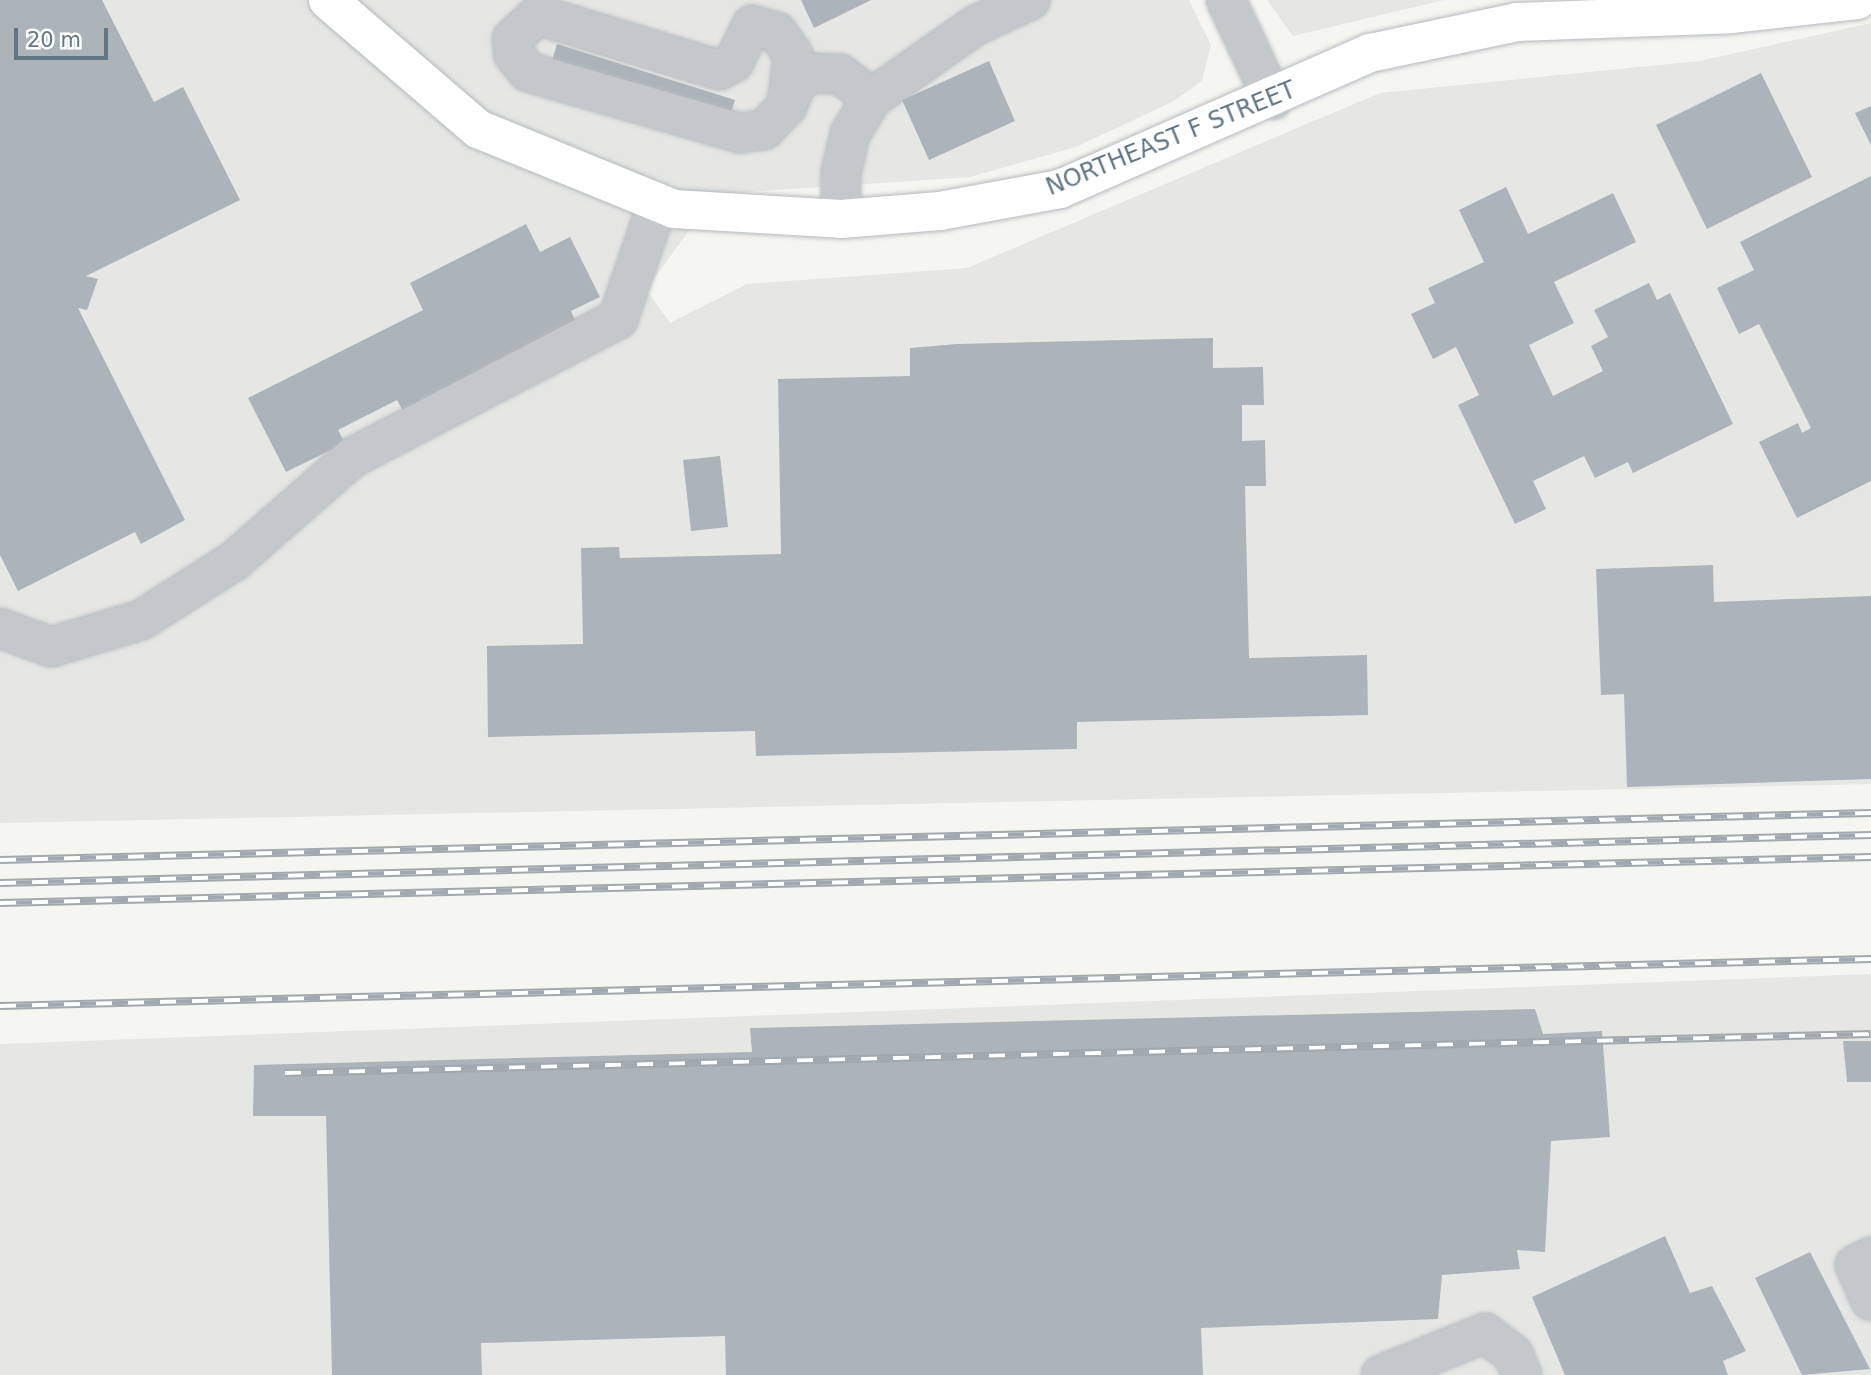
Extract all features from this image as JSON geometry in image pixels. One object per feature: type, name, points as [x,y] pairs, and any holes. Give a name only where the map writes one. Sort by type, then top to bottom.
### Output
[{"type":"main road","name":"NORTHEAST F STREET","points":[[328,0],[478,129],[674,209],[841,219],[940,211],[1060,189],[1273,100],[1370,53],[1517,22],[1731,15],[1857,0]]},
{"type":"street","points":[[841,219],[841,173],[850,134],[872,98],[976,25],[1030,0]]},
{"type":"street","points":[[1226,0],[1273,100]]},
{"type":"street","points":[[787,106],[793,55],[777,32],[752,25],[734,62],[719,70],[543,8],[512,39],[514,55],[528,72],[740,134],[764,130],[787,106],[797,82],[813,73],[840,74],[872,98]]},
{"type":"street","points":[[0,628],[51,647],[141,620],[234,561],[353,457],[618,319],[658,203]]},
{"type":"street","points":[[1871,1257],[1855,1265],[1871,1301]]},
{"type":"street","points":[[1381,1375],[1485,1334],[1513,1354],[1522,1375]]},
{"type":"shaded area","points":[[0,0],[1189,0],[1211,45],[1202,81],[1172,102],[1076,147],[970,177],[716,194],[646,289],[670,323],[747,284],[967,268],[1380,93],[1700,61],[1871,23],[1871,784],[0,823]]},
{"type":"shaded area","points":[[1267,0],[1444,0],[1293,36]]},
{"type":"shaded area","points":[[1871,974],[1871,1375],[0,1375],[0,1044]]},
{"type":"building","points":[[0,0],[102,0],[154,102],[183,87],[240,200],[86,276],[98,279],[87,310],[78,308],[185,520],[141,544],[135,532],[18,591],[0,555]]},
{"type":"building","points":[[801,0],[871,0],[814,28]]},
{"type":"building","points":[[557,44],[735,100],[721,145],[543,90]]},
{"type":"building","points":[[989,61],[1015,121],[929,160],[902,100]]},
{"type":"building","points":[[1761,73],[1812,177],[1707,229],[1656,125]]},
{"type":"building","points":[[1871,106],[1871,145],[1855,113]]},
{"type":"building","points":[[1871,176],[1871,481],[1797,518],[1759,442],[1798,423],[1802,433],[1811,428],[1759,324],[1739,334],[1717,288],[1754,270],[1740,242]]},
{"type":"building","points":[[1506,187],[1528,234],[1613,193],[1636,242],[1554,282],[1574,323],[1529,345],[1553,396],[1603,371],[1591,346],[1608,337],[1594,310],[1649,283],[1657,300],[1670,293],[1733,424],[1633,473],[1628,462],[1595,478],[1584,456],[1533,481],[1546,509],[1515,524],[1458,405],[1479,395],[1456,347],[1433,359],[1411,314],[1435,303],[1428,288],[1484,262],[1459,210]]},
{"type":"building","points":[[526,224],[540,252],[570,237],[600,297],[571,311],[577,324],[403,411],[397,400],[338,430],[345,443],[286,472],[248,398],[423,310],[410,283]]},
{"type":"building","points":[[1213,338],[1213,368],[1263,367],[1264,405],[1242,405],[1242,441],[1265,440],[1266,486],[1245,486],[1249,658],[1367,655],[1368,715],[1077,722],[1077,749],[756,756],[755,731],[488,737],[487,646],[583,644],[581,548],[619,547],[620,558],[781,554],[778,379],[910,376],[910,348],[957,344]]},
{"type":"building","points":[[720,456],[728,527],[691,531],[683,460]]},
{"type":"building","points":[[1713,565],[1714,602],[1871,596],[1871,779],[1627,787],[1624,694],[1601,695],[1596,569]]},
{"type":"building","points":[[1535,1009],[1543,1034],[1602,1031],[1610,1137],[1551,1141],[1545,1252],[1517,1250],[1520,1269],[1442,1275],[1438,1319],[1201,1328],[1203,1375],[726,1375],[725,1336],[481,1343],[482,1375],[332,1375],[326,1116],[253,1116],[254,1065],[752,1052],[750,1028]]},
{"type":"building","points":[[1843,1041],[1871,1041],[1871,1082],[1847,1082]]},
{"type":"building","points":[[1665,1236],[1690,1293],[1712,1286],[1746,1351],[1723,1361],[1728,1375],[1565,1375],[1532,1297]]},
{"type":"building","points":[[1810,1252],[1870,1369],[1802,1375],[1755,1278]]},
{"type":"railway","points":[[0,860],[1871,813]]},
{"type":"railway","points":[[0,883],[1871,835]]},
{"type":"railway","points":[[0,903],[1871,857]]},
{"type":"railway","points":[[0,1006],[1871,959]]},
{"type":"railway","points":[[285,1073],[1871,1034]]}]
